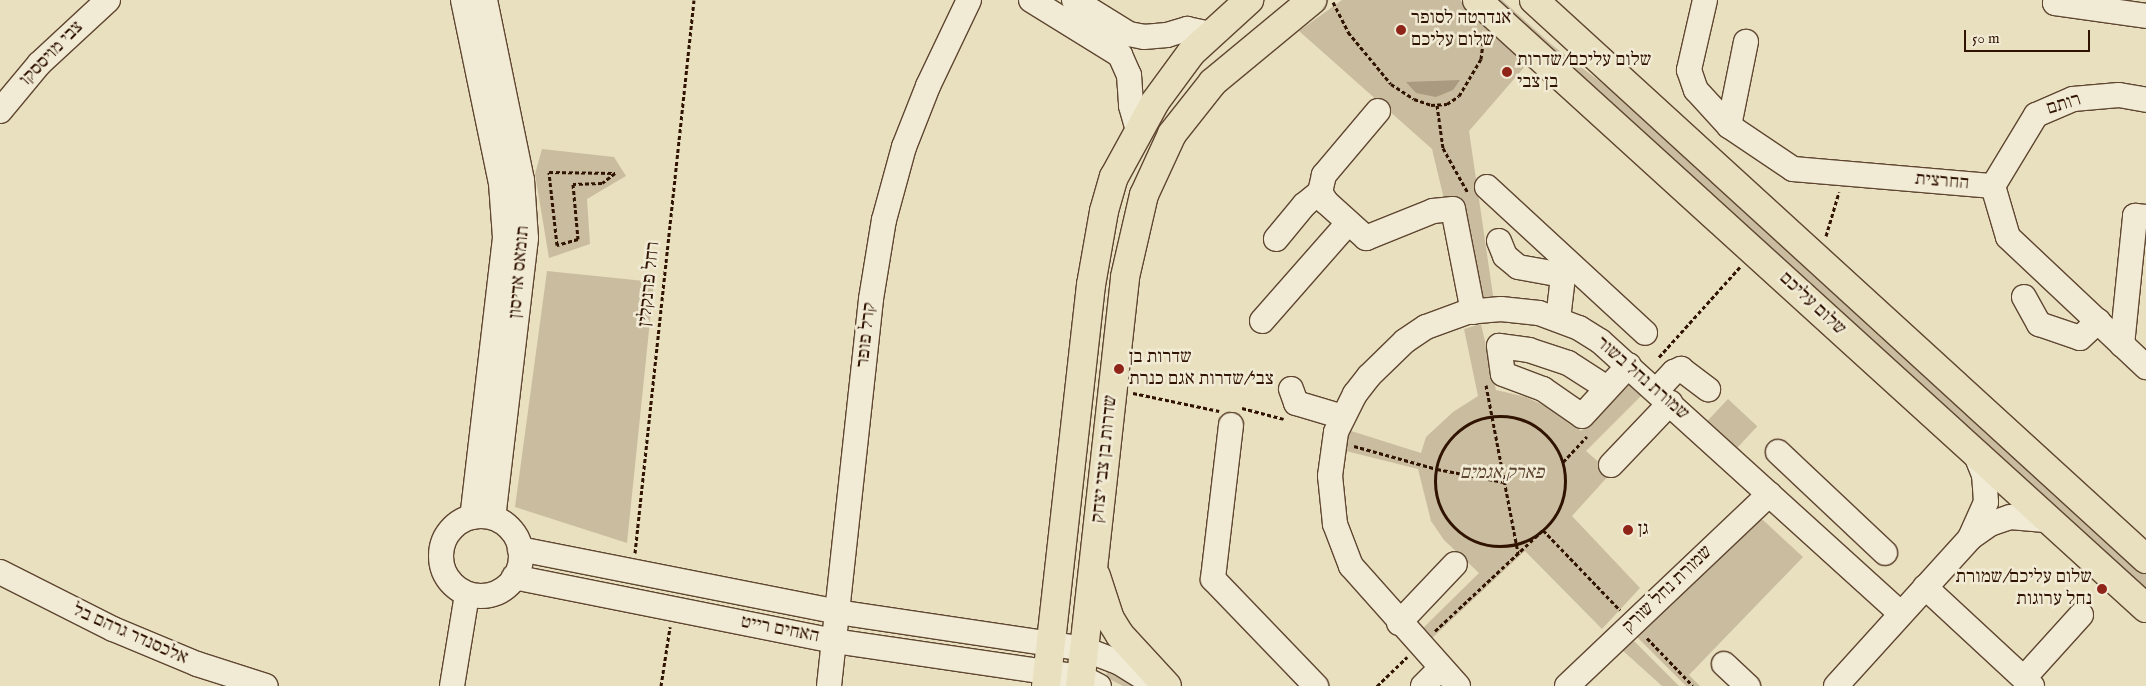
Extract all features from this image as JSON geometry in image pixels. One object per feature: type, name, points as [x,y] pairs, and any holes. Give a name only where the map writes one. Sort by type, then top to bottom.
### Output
[{"type":"main road","name":"שדרות בן צבי יצחק","points":[[1046,680],[1096,250],[1114,177],[1138,130],[1173,76],[1210,34],[1249,0]]},
{"type":"main road","name":"שדרות בן צבי יצחק","points":[[1087,683],[1084,649],[1125,277],[1132,236],[1155,167],[1172,134],[1213,82],[1312,0]]},
{"type":"main road","name":"שלום עליכם","points":[[1534,0],[2146,559]]},
{"type":"main road","name":"שלום עליכם","points":[[1481,4],[2146,608]]},
{"type":"main road","points":[[1093,563],[1110,619],[1120,635],[1167,686]]},
{"type":"street","name":"צבי מויססקו","points":[[0,111],[39,64],[108,0]]},
{"type":"street","name":"תומאס אדיסון","points":[[463,0],[501,183],[505,238],[483,517]]},
{"type":"street","name":"תומאס אדיסון","points":[[483,517],[526,238],[522,180],[485,0]]},
{"type":"street","name":"קרל פופר","points":[[829,686],[870,299],[884,220],[904,147],[925,94],[969,0]]},
{"type":"street","points":[[1031,0],[1120,55],[1129,75],[1131,106],[1138,130]]},
{"type":"street","points":[[1074,0],[1129,34],[1159,36],[1188,29],[1210,34]]},
{"type":"street","name":"החרצית","points":[[1705,0],[1689,70],[1696,90],[1729,126],[1793,169],[1992,186],[2008,237],[2146,367]]},
{"type":"street","points":[[2056,0],[2055,3],[2146,16]]},
{"type":"street","points":[[1729,126],[1746,42]]},
{"type":"street","name":"רותם","points":[[1992,186],[2036,115],[2073,99],[2119,95],[2146,100]]},
{"type":"street","points":[[1276,239],[1304,205],[1320,192],[1324,175],[1378,111]]},
{"type":"street","points":[[1487,187],[1564,268],[1645,333]]},
{"type":"street","points":[[1320,192],[1348,223],[1366,238],[1373,237],[1420,215],[1453,209],[1473,312]]},
{"type":"street","points":[[2122,345],[2135,216],[2146,217]]},
{"type":"street","points":[[1262,321],[1348,223]]},
{"type":"street","points":[[1499,241],[1506,256],[1518,267],[1564,268]]},
{"type":"street","points":[[1558,319],[1564,268]]},
{"type":"street","points":[[2024,298],[2039,324],[2080,338],[2098,321]]},
{"type":"street","name":"שמורת נחל בשור","points":[[1458,686],[1365,585],[1342,547],[1332,504],[1330,476],[1334,440],[1343,417],[1369,376],[1405,341],[1426,327],[1473,312],[1521,310],[1558,319],[1600,341],[1629,365],[1901,614]]},
{"type":"street","points":[[1607,388],[1629,365]]},
{"type":"street","points":[[1611,465],[1663,397],[1674,372],[1681,369],[1708,389]]},
{"type":"street","points":[[1291,389],[1296,403],[1343,417]]},
{"type":"street","points":[[1231,425],[1213,579],[1316,686]]},
{"type":"street","points":[[1778,452],[1885,553]]},
{"type":"street","points":[[1970,538],[1986,502],[1984,475],[1976,455]]},
{"type":"street","name":"שמורת נחל שורק","points":[[1567,686],[1769,494]]},
{"type":"street","points":[[1815,536],[1838,509]]},
{"type":"street","points":[[1840,685],[1970,538],[1994,522],[2010,516],[2048,520]]},
{"type":"street","points":[[483,517],[509,526],[520,549],[519,570],[514,577],[498,593],[482,596],[467,594],[453,586],[444,572],[440,557],[443,541],[451,528],[483,517]]},
{"type":"street","name":"האחים רייט","points":[[520,549],[837,612],[1084,649],[1120,663],[1157,686]]},
{"type":"street","points":[[1399,623],[1455,564]]},
{"type":"street","name":"אלכסנדר גרהם בל","points":[[0,572],[112,629],[197,664],[266,686]]},
{"type":"street","name":"האחים רייט","points":[[514,577],[834,641],[1046,680],[1087,683]]},
{"type":"street","points":[[1925,587],[2028,682],[2081,616]]},
{"type":"street","points":[[452,686],[467,594]]},
{"type":"street","points":[[1724,664],[1748,686]]},
{"type":"street","points":[[1423,686],[1441,668]]},
{"type":"path","name":"רחל פרנקלין","points":[[633,570],[694,0]]},
{"type":"path","points":[[1333,0],[1348,32],[1391,84],[1414,99],[1431,105],[1447,104],[1459,96],[1472,79],[1484,45],[1481,4]]},
{"type":"path","points":[[549,172],[615,173],[602,183],[573,184],[578,239],[557,246],[549,172]]},
{"type":"path","points":[[1821,262],[1823,244],[1844,174]]},
{"type":"path","points":[[1485,378],[1518,554]]},
{"type":"path","points":[[1376,686],[1544,530],[1557,514],[1564,495],[1565,474],[1560,454],[1548,437],[1532,424],[1513,417],[1492,416],[1479,419],[1456,433],[1440,456],[1437,469],[1436,487],[1440,505],[1450,521],[1479,542],[1498,546],[1516,544],[1544,530]]},
{"type":"path","points":[[1334,440],[1437,469],[1504,482]]},
{"type":"path","points":[[661,686],[672,609]]},
{"type":"green space","points":[[1342,0],[1460,0],[1528,63],[1469,131],[1494,302],[1479,304],[1444,199],[1432,149],[1299,31]]},
{"type":"green space","points":[[1490,0],[1502,0],[1552,45],[1660,127],[2146,571],[2146,596]]},
{"type":"green space","points":[[542,149],[614,157],[626,176],[587,199],[590,244],[549,258],[535,174]]},
{"type":"green space","points":[[547,271],[654,282],[627,543],[515,507]]},
{"type":"green space","name":"פארק אגמים","points":[[1481,324],[1496,390],[1526,397],[1557,412],[1581,431],[1630,384],[1642,395],[1586,451],[1611,473],[1572,516],[1640,588],[1602,629],[1525,551],[1430,640],[1422,629],[1479,573],[1444,540],[1431,521],[1418,469],[1342,450],[1348,430],[1421,453],[1426,437],[1453,412],[1478,396],[1464,329]]},
{"type":"green space","points":[[1728,399],[1757,426],[1733,452],[1704,425]]},
{"type":"green space","points":[[1743,520],[1763,520],[1803,557],[1689,675],[1700,686],[1686,686],[1632,632]]},
{"type":"green space","points":[[1629,636],[1679,686],[1662,686],[1621,649]]},
{"type":"green space","points":[[1106,665],[1139,686],[1123,686],[1107,678]]},
{"type":"shaded area","points":[[1460,80],[1453,90],[1436,97],[1416,93],[1406,82]]},
{"type":"place","name":"אנדרטה לסופר שלום עליכם","points":[[1401,30]]},
{"type":"place","name":"שלום עליכם/שדרות בן צבי","points":[[1507,72]]},
{"type":"place","name":"שדרות בן צבי/שדרות אגם כנרת","points":[[1119,369]]},
{"type":"place","name":"גן","points":[[1628,530]]},
{"type":"place","name":"שלום עליכם/שמורת נחל ערוגות","points":[[2102,589]]}]
